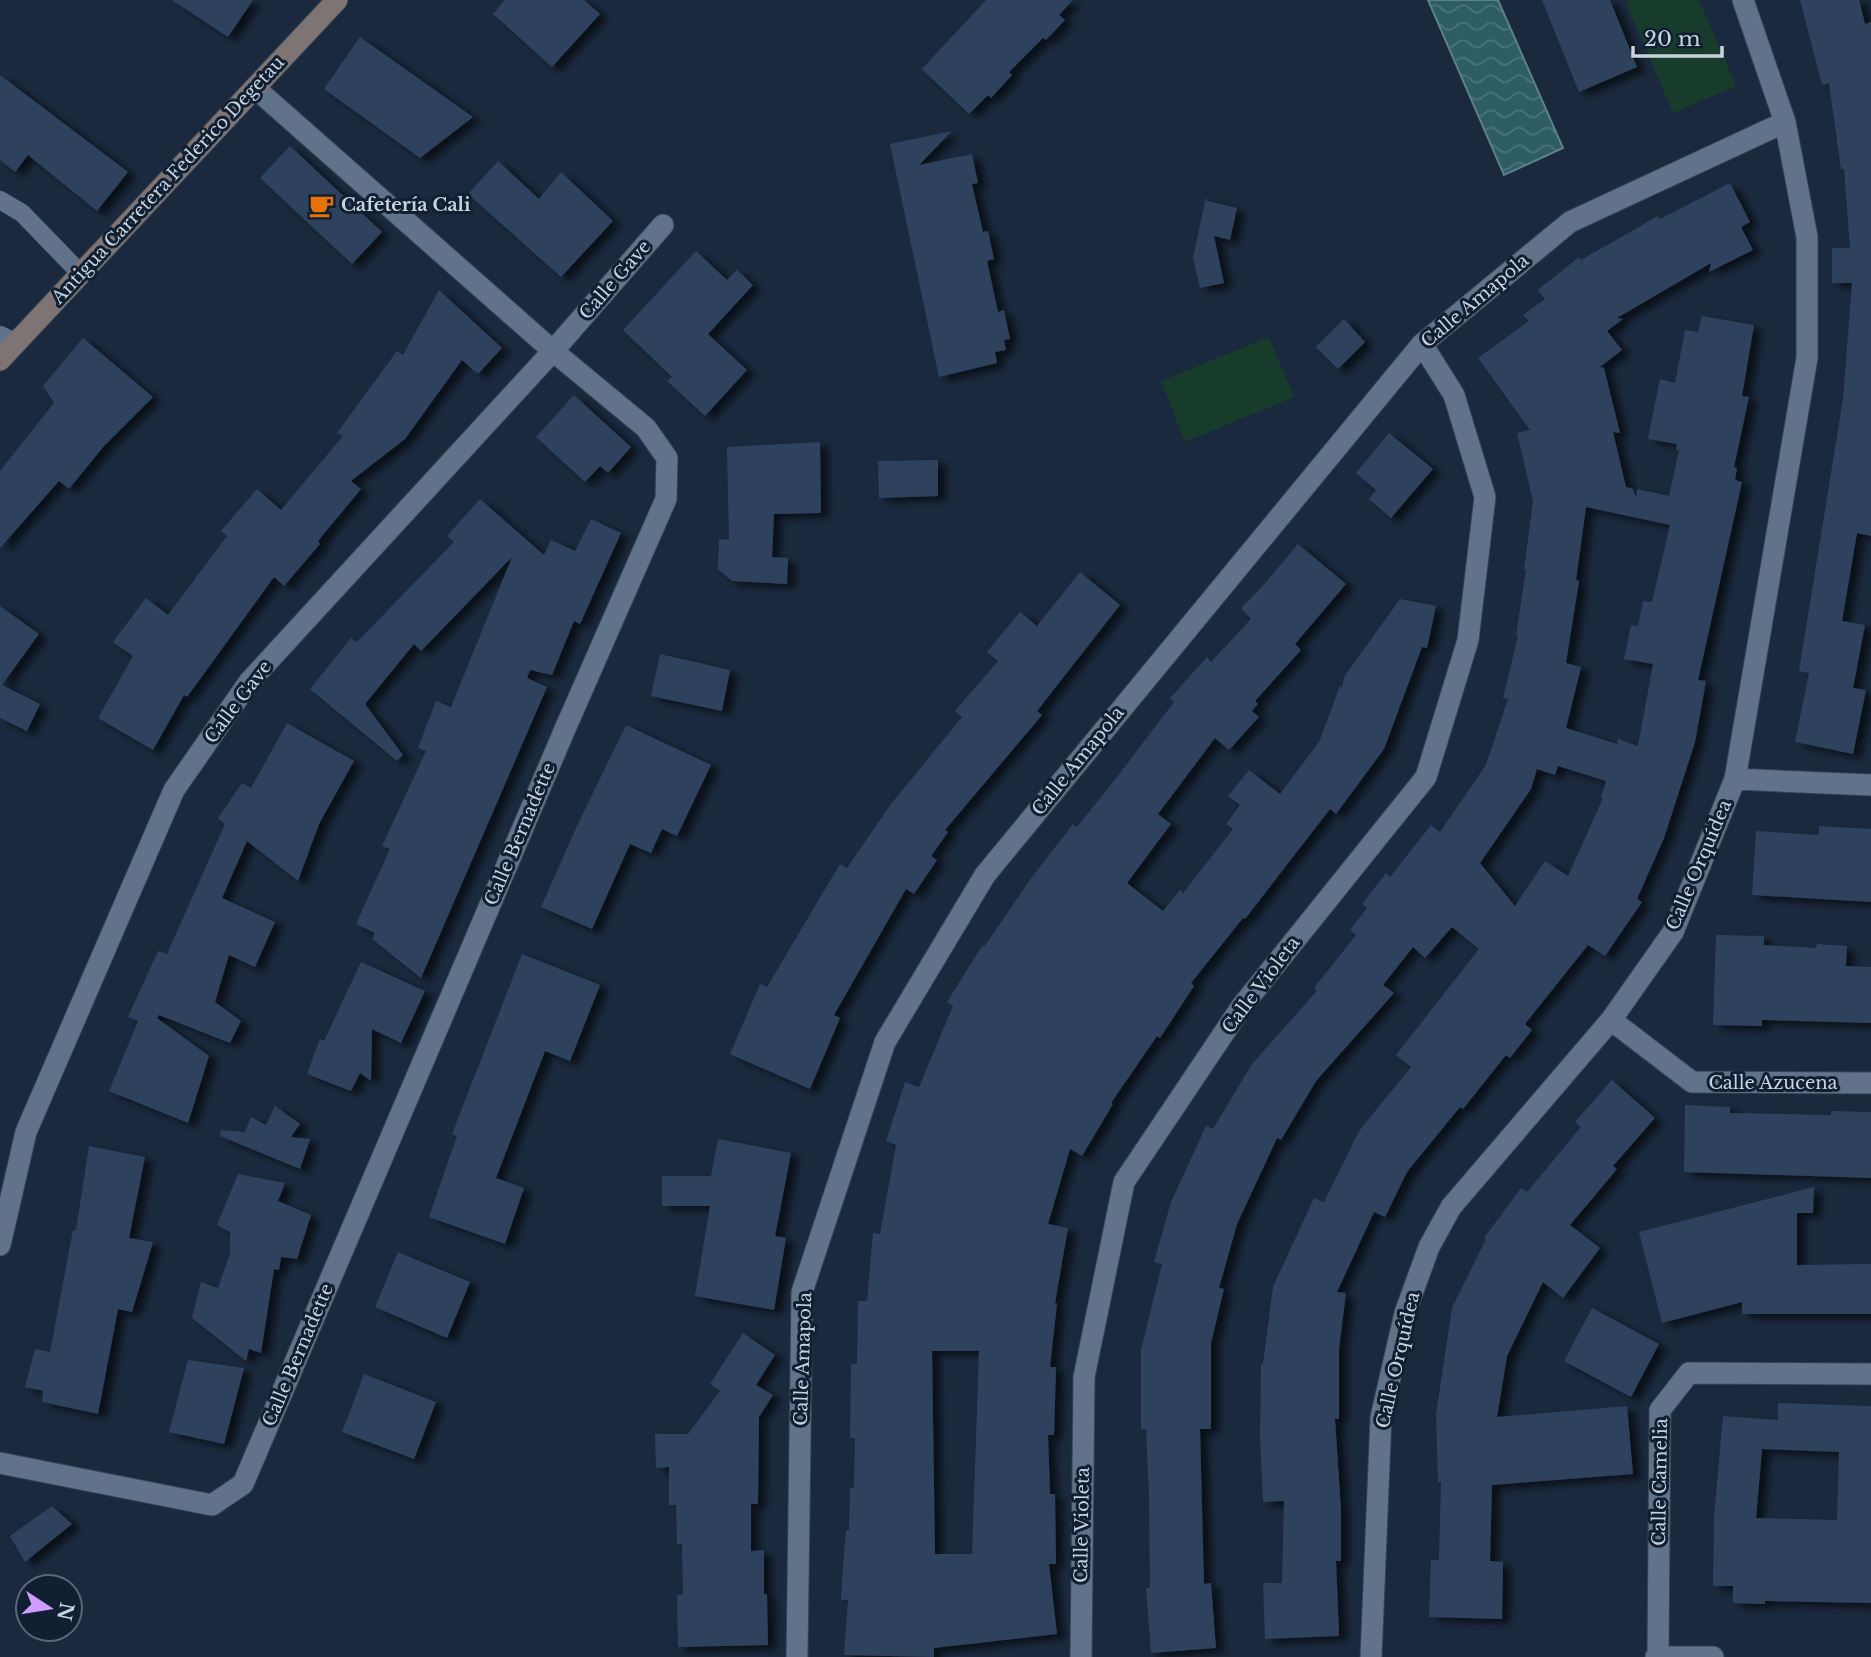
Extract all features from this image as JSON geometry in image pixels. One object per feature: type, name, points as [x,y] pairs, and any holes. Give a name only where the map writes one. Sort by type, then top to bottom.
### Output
[{"type":"street","name":"Antigua Carretera Federico Degetau","points":[[0,360],[8,339],[81,274],[337,0]]},
{"type":"street","name":"Calle Orquídea","points":[[1371,1657],[1381,1417],[1405,1313],[1429,1247],[1451,1207],[1611,1020],[1673,932],[1735,779],[1807,358],[1807,237],[1785,122],[1742,0]]},
{"type":"street","name":"Calle Bernadette","points":[[0,1463],[212,1505],[243,1484],[666,499],[667,458],[646,428],[553,351],[255,88]]},
{"type":"street","name":"Calle Amapola","points":[[797,1657],[802,1292],[885,1042],[985,875],[1422,344],[1570,222],[1785,122]]},
{"type":"street","name":"Calle Gave","points":[[0,1245],[26,1132],[174,790],[250,682],[553,351],[663,225]]},
{"type":"street","name":"Calle Violeta","points":[[1081,1657],[1084,1377],[1124,1182],[1242,1006],[1426,777],[1468,640],[1485,497],[1454,395],[1422,344]]},
{"type":"street","points":[[1735,779],[1871,785]]},
{"type":"street","name":"Calle Azucena","points":[[1611,1020],[1692,1082],[1871,1083]]},
{"type":"street","name":"Calle Camelia","points":[[1657,1657],[1660,1410],[1689,1373],[1871,1374]]},
{"type":"street","points":[[1657,1657],[1713,1657]]},
{"type":"lane","points":[[0,200],[22,213],[81,274]]},
{"type":"shaded area","points":[[1699,0],[1736,86],[1673,113],[1626,2]]},
{"type":"shaded area","points":[[1269,337],[1294,397],[1185,442],[1161,381]]},
{"type":"water","points":[[1428,0],[1498,0],[1563,148],[1504,175]]},
{"type":"building","points":[[172,0],[253,0],[228,37]]},
{"type":"building","points":[[505,0],[584,0],[600,14],[552,67],[493,14]]},
{"type":"building","points":[[986,0],[1073,0],[1059,15],[1065,20],[1009,72],[1012,75],[991,98],[988,95],[969,114],[922,69]]},
{"type":"building","points":[[1542,0],[1610,0],[1637,67],[1579,92]]},
{"type":"building","points":[[1800,0],[1859,0],[1865,24],[1871,22],[1871,536],[1857,533],[1842,621],[1865,625],[1853,688],[1866,690],[1853,754],[1795,742],[1809,673],[1799,671],[1843,399],[1852,283],[1832,283],[1832,248],[1850,248],[1844,169],[1841,169],[1829,83],[1822,85]]},
{"type":"building","points":[[360,37],[473,117],[420,158],[324,89]]},
{"type":"building","points":[[0,75],[128,172],[97,211],[28,155],[15,172],[0,160]]},
{"type":"building","points":[[952,131],[919,165],[972,154],[978,183],[972,184],[983,232],[988,231],[994,259],[987,261],[998,312],[1004,310],[1010,339],[1004,340],[1006,350],[995,352],[997,363],[939,377],[890,144]]},
{"type":"building","name":"Cafetería Cali","points":[[290,146],[382,232],[352,264],[260,178]]},
{"type":"building","points":[[498,161],[539,199],[561,172],[613,221],[561,277],[468,194]]},
{"type":"building","points":[[1730,183],[1750,222],[1741,227],[1753,250],[1709,272],[1711,263],[1617,318],[1623,319],[1607,331],[1622,350],[1600,367],[1604,368],[1620,433],[1613,432],[1626,487],[1633,489],[1636,498],[1637,489],[1669,496],[1679,450],[1676,450],[1677,444],[1648,439],[1660,379],[1675,383],[1685,330],[1698,332],[1702,316],[1754,325],[1742,396],[1749,397],[1734,467],[1737,468],[1735,480],[1742,482],[1698,680],[1706,681],[1695,742],[1664,838],[1637,899],[1642,902],[1605,956],[1588,945],[1525,1024],[1532,1030],[1510,1058],[1506,1055],[1407,1172],[1385,1217],[1374,1212],[1337,1292],[1346,1293],[1339,1349],[1339,1419],[1335,1419],[1341,1511],[1341,1561],[1336,1561],[1339,1636],[1265,1639],[1263,1583],[1282,1583],[1284,1501],[1263,1502],[1261,1364],[1273,1287],[1314,1198],[1324,1202],[1359,1131],[1411,1067],[1396,1055],[1479,949],[1452,927],[1425,958],[1413,947],[1383,985],[1394,993],[1316,1081],[1281,1140],[1277,1138],[1237,1224],[1219,1288],[1224,1289],[1211,1343],[1211,1429],[1200,1429],[1204,1584],[1211,1583],[1216,1648],[1151,1653],[1146,1588],[1150,1588],[1149,1496],[1146,1429],[1141,1429],[1141,1350],[1162,1264],[1154,1262],[1171,1202],[1206,1126],[1213,1129],[1252,1064],[1317,991],[1314,988],[1356,935],[1350,930],[1367,908],[1362,904],[1386,873],[1390,877],[1431,825],[1440,832],[1486,765],[1508,699],[1503,698],[1518,636],[1533,501],[1517,433],[1530,430],[1478,358],[1529,321],[1523,315],[1545,299],[1538,290],[1579,257],[1581,260],[1658,216],[1660,219]],"holes":[[[1586,507],[1670,525],[1652,602],[1643,601],[1638,626],[1631,625],[1624,659],[1653,664],[1638,746],[1618,739],[1617,744],[1566,728],[1581,667],[1566,663],[1579,581],[1576,580]],[[1558,766],[1606,781],[1601,797],[1603,798],[1568,876],[1545,861],[1515,906],[1480,863],[1531,789],[1537,769],[1555,775]]]},
{"type":"building","points":[[1206,197],[1207,201],[1237,208],[1230,240],[1214,236],[1224,283],[1200,288],[1193,258]]},
{"type":"building","points":[[696,251],[727,280],[737,270],[753,285],[708,334],[747,370],[705,416],[667,381],[672,377],[623,330]]},
{"type":"building","points":[[439,290],[502,348],[478,374],[462,360],[405,439],[351,481],[361,489],[284,586],[274,577],[187,697],[184,695],[153,750],[98,718],[133,656],[113,642],[146,598],[168,615],[227,536],[221,531],[257,489],[281,510],[343,436],[337,433],[397,351],[403,355]]},
{"type":"building","points":[[1344,319],[1365,342],[1338,369],[1316,347]]},
{"type":"building","points":[[83,338],[153,397],[104,446],[69,489],[59,481],[0,548],[0,471],[54,403],[43,386]]},
{"type":"building","points":[[574,395],[631,447],[608,473],[600,466],[585,482],[536,437]]},
{"type":"building","points":[[1389,433],[1433,469],[1391,518],[1369,499],[1376,490],[1356,473]]},
{"type":"building","points":[[820,442],[821,513],[774,514],[772,557],[788,558],[787,584],[732,581],[718,569],[719,539],[729,540],[727,447]]},
{"type":"building","points":[[938,460],[938,496],[879,498],[878,461]]},
{"type":"building","points":[[480,499],[544,555],[551,540],[575,551],[591,519],[621,533],[580,624],[574,621],[552,675],[530,670],[527,678],[547,687],[421,978],[372,939],[375,933],[356,924],[390,849],[382,846],[426,751],[418,748],[436,701],[451,707],[512,557],[421,651],[414,644],[365,704],[403,755],[397,761],[310,689],[351,638],[357,642],[454,542],[447,536]]},
{"type":"building","points":[[1298,544],[1346,584],[1295,644],[1301,650],[1255,701],[1258,704],[1252,711],[1259,717],[1229,750],[1215,738],[1158,814],[1171,824],[1127,883],[1163,911],[1180,890],[1183,893],[1233,829],[1226,824],[1240,805],[1228,796],[1249,770],[1280,794],[1319,742],[1344,677],[1400,599],[1436,606],[1427,648],[1422,647],[1384,749],[1336,814],[1330,809],[1245,919],[1243,918],[1191,983],[1194,986],[1160,1038],[1157,1036],[1111,1103],[1113,1104],[1082,1156],[1070,1149],[1048,1224],[1068,1228],[1055,1303],[1050,1367],[1056,1367],[1054,1435],[1048,1435],[1050,1494],[1055,1494],[1056,1564],[1049,1564],[1057,1634],[934,1648],[934,1657],[844,1655],[848,1600],[841,1600],[846,1530],[849,1530],[850,1488],[854,1488],[855,1438],[850,1438],[851,1364],[857,1364],[858,1301],[867,1301],[873,1233],[880,1234],[896,1145],[886,1141],[905,1082],[919,1087],[953,1006],[947,1002],[982,946],[984,947],[1032,877],[1073,824],[1077,827],[1174,702],[1170,698],[1207,657],[1211,662],[1251,619],[1241,608]],"holes":[[[932,1351],[979,1351],[972,1554],[935,1554]]]},
{"type":"building","points":[[1080,572],[1120,605],[1037,711],[1042,715],[945,830],[948,832],[931,856],[937,860],[914,894],[906,889],[834,1015],[840,1018],[810,1089],[730,1054],[760,984],[767,987],[840,864],[847,868],[891,804],[962,717],[955,711],[998,661],[987,652],[1020,612],[1037,626]]},
{"type":"building","points":[[0,606],[39,634],[2,685],[40,704],[27,731],[0,718]]},
{"type":"building","points":[[660,654],[730,670],[722,711],[651,696]]},
{"type":"building","points":[[287,723],[354,761],[319,824],[298,881],[247,841],[222,898],[275,922],[255,967],[229,955],[215,1002],[241,1021],[230,1043],[159,1015],[157,1018],[209,1056],[188,1123],[109,1091],[138,1021],[128,1017],[158,951],[167,954],[225,824],[218,818],[242,783],[251,788]]},
{"type":"building","points":[[626,725],[711,765],[677,836],[662,829],[651,853],[630,844],[592,929],[541,907]]},
{"type":"building","points":[[1819,826],[1871,829],[1871,902],[1752,895],[1756,831],[1819,835]]},
{"type":"building","points":[[1716,935],[1764,936],[1764,945],[1816,948],[1817,944],[1847,946],[1846,966],[1871,967],[1871,1023],[1762,1020],[1762,1026],[1713,1025]]},
{"type":"building","points":[[522,954],[600,985],[570,1061],[545,1051],[496,1178],[524,1188],[505,1244],[429,1217],[457,1136],[452,1134]]},
{"type":"building","points":[[361,962],[425,991],[401,1043],[372,1029],[371,1081],[360,1073],[351,1091],[307,1074],[320,1039],[324,1041]]},
{"type":"building","points":[[1612,1080],[1655,1118],[1613,1166],[1617,1169],[1570,1225],[1600,1248],[1563,1298],[1543,1282],[1507,1356],[1497,1417],[1627,1406],[1633,1474],[1492,1485],[1490,1561],[1503,1562],[1502,1619],[1429,1617],[1431,1560],[1439,1560],[1441,1482],[1438,1482],[1436,1414],[1452,1308],[1486,1239],[1484,1238],[1521,1188],[1527,1192],[1581,1127],[1575,1122]]},
{"type":"building","points":[[1685,1105],[1730,1107],[1730,1113],[1831,1115],[1831,1111],[1871,1112],[1871,1178],[1684,1172]]},
{"type":"building","points":[[275,1106],[300,1124],[291,1137],[310,1139],[300,1169],[220,1136],[221,1130],[245,1132],[251,1117],[266,1125]]},
{"type":"building","points":[[718,1139],[791,1153],[775,1236],[786,1238],[774,1310],[695,1296],[710,1206],[662,1206],[662,1176],[711,1176]]},
{"type":"building","points":[[89,1146],[145,1157],[129,1238],[153,1242],[132,1312],[118,1309],[98,1414],[42,1402],[43,1391],[25,1387],[35,1349],[50,1352],[73,1230],[76,1230]]},
{"type":"building","points":[[238,1174],[285,1183],[278,1201],[311,1215],[297,1259],[281,1257],[279,1270],[274,1269],[261,1353],[249,1349],[246,1361],[192,1318],[201,1282],[218,1288],[230,1253],[230,1232],[217,1225]]},
{"type":"building","points":[[1814,1187],[1813,1213],[1797,1213],[1797,1265],[1871,1264],[1871,1314],[1742,1314],[1742,1302],[1662,1323],[1639,1232]]},
{"type":"building","points":[[398,1252],[470,1282],[447,1338],[375,1307]]},
{"type":"building","points":[[1592,1308],[1659,1344],[1631,1397],[1564,1361]]},
{"type":"building","points":[[743,1333],[775,1355],[756,1385],[773,1395],[759,1417],[758,1504],[751,1504],[751,1551],[764,1550],[768,1645],[678,1647],[677,1595],[683,1595],[682,1544],[677,1544],[676,1505],[669,1505],[669,1467],[656,1468],[655,1434],[688,1434],[720,1391],[710,1384]]},
{"type":"building","points":[[188,1360],[244,1368],[224,1444],[169,1432]]},
{"type":"building","points":[[364,1374],[436,1402],[414,1459],[342,1432]]},
{"type":"building","points":[[1778,1403],[1871,1406],[1871,1603],[1733,1603],[1733,1586],[1713,1586],[1714,1517],[1723,1416],[1778,1420]],"holes":[[[1762,1449],[1839,1452],[1837,1520],[1756,1518]]]},
{"type":"building","points":[[52,1506],[72,1524],[25,1562],[10,1536]]},
{"type":"place","name":"Cafetería Cali","points":[[321,205]]}]
